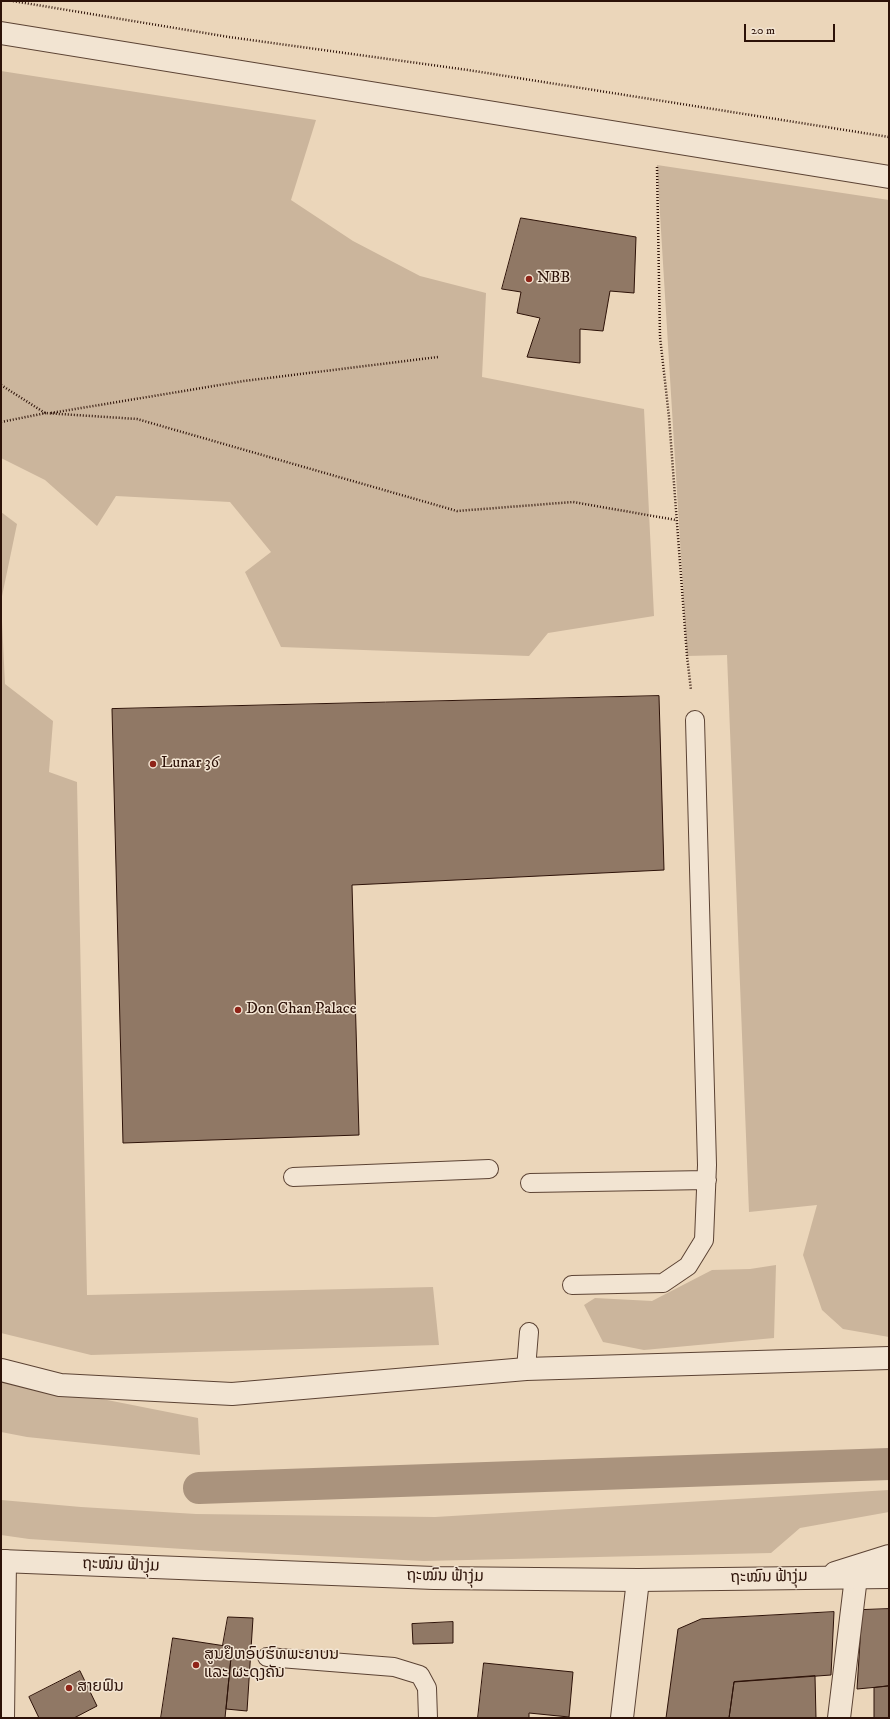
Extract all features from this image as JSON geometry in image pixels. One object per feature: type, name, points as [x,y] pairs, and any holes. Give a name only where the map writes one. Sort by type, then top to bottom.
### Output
[{"type":"street","points":[[1,33],[889,176]]},
{"type":"street","points":[[1,1370],[60,1385],[232,1394],[526,1369],[889,1358]]},
{"type":"street","points":[[818,1578],[889,1556]]},
{"type":"street","points":[[3,1561],[3,1718]]},
{"type":"street","name":"ຖະໝົນ ຟ້າງຸ່ມ","points":[[3,1561],[434,1578],[638,1580],[889,1577]]},
{"type":"street","points":[[839,1718],[856,1577]]},
{"type":"street","points":[[622,1718],[638,1580]]},
{"type":"lane","points":[[572,1285],[663,1283],[688,1266],[704,1240],[707,1180],[695,720]]},
{"type":"lane","points":[[293,1177],[489,1169]]},
{"type":"lane","points":[[530,1183],[707,1180]]},
{"type":"lane","points":[[526,1369],[529,1332]]},
{"type":"lane","points":[[267,1657],[394,1667],[420,1675],[427,1688],[428,1718]]},
{"type":"path","points":[[13,1],[229,37],[468,70],[889,137]]},
{"type":"path","points":[[657,139],[660,337],[691,690]]},
{"type":"path","points":[[1,422],[45,413],[244,381],[438,357]]},
{"type":"path","points":[[1,386],[45,413],[137,419],[457,511],[573,502],[676,520]]},
{"type":"shaded area","points":[[1,71],[316,120],[291,200],[353,241],[420,276],[486,293],[482,377],[644,409],[654,616],[548,633],[529,656],[281,647],[245,572],[271,552],[230,502],[116,496],[97,526],[45,480],[1,458]]},
{"type":"shaded area","points":[[657,165],[889,200],[889,1337],[843,1329],[822,1310],[803,1255],[817,1205],[749,1212],[727,655],[687,656]]},
{"type":"shaded area","points":[[1,512],[17,524],[1,601]]},
{"type":"shaded area","points":[[1,601],[5,684],[53,721],[49,772],[77,782],[87,1295],[433,1287],[439,1345],[91,1355],[1,1333]]},
{"type":"shaded area","points":[[776,1265],[774,1338],[644,1350],[603,1342],[584,1305],[595,1298],[652,1301],[712,1270],[750,1269]]},
{"type":"shaded area","points":[[1,1379],[198,1418],[200,1455],[27,1437],[1,1432]]},
{"type":"shaded area","points":[[889,1490],[889,1512],[800,1528],[771,1553],[424,1561],[214,1551],[29,1539],[1,1535],[1,1500],[81,1507],[196,1514],[435,1517]]},
{"type":"building","points":[[521,218],[636,237],[634,293],[610,291],[603,331],[580,329],[580,363],[527,357],[540,318],[517,313],[521,292],[502,289]]},
{"type":"building","name":"Don Chan Palace","points":[[659,696],[664,870],[352,885],[359,1135],[123,1143],[112,709]]},
{"type":"building","points":[[889,1609],[889,1686],[857,1689],[862,1610]]},
{"type":"building","points":[[834,1612],[831,1675],[734,1682],[729,1718],[666,1718],[678,1629],[701,1619]]},
{"type":"building","points":[[228,1617],[253,1618],[247,1711],[226,1709],[232,1647],[223,1645]]},
{"type":"building","points":[[453,1622],[453,1643],[413,1644],[412,1624]]},
{"type":"building","points":[[173,1638],[232,1647],[225,1718],[161,1718]]},
{"type":"building","points":[[484,1663],[573,1672],[569,1717],[529,1713],[529,1718],[478,1718]]},
{"type":"building","points":[[80,1671],[97,1706],[74,1718],[39,1718],[29,1697]]},
{"type":"building","points":[[815,1676],[816,1718],[729,1718],[734,1682]]},
{"type":"building","points":[[889,1686],[889,1718],[874,1718],[874,1688]]},
{"type":"waterway","points":[[199,1488],[889,1464]]},
{"type":"place","name":"NBB","points":[[529,279]]},
{"type":"place","name":"Lunar 36","points":[[153,764]]},
{"type":"place","name":"Don Chan Palace","points":[[238,1010]]},
{"type":"place","name":"ສູນຢຶຫອົບຮົທພະຍາບນ ແລະ ຜະດຸງຄັນ","points":[[196,1665]]},
{"type":"place","name":"ສາຍຟົນ","points":[[69,1688]]}]
